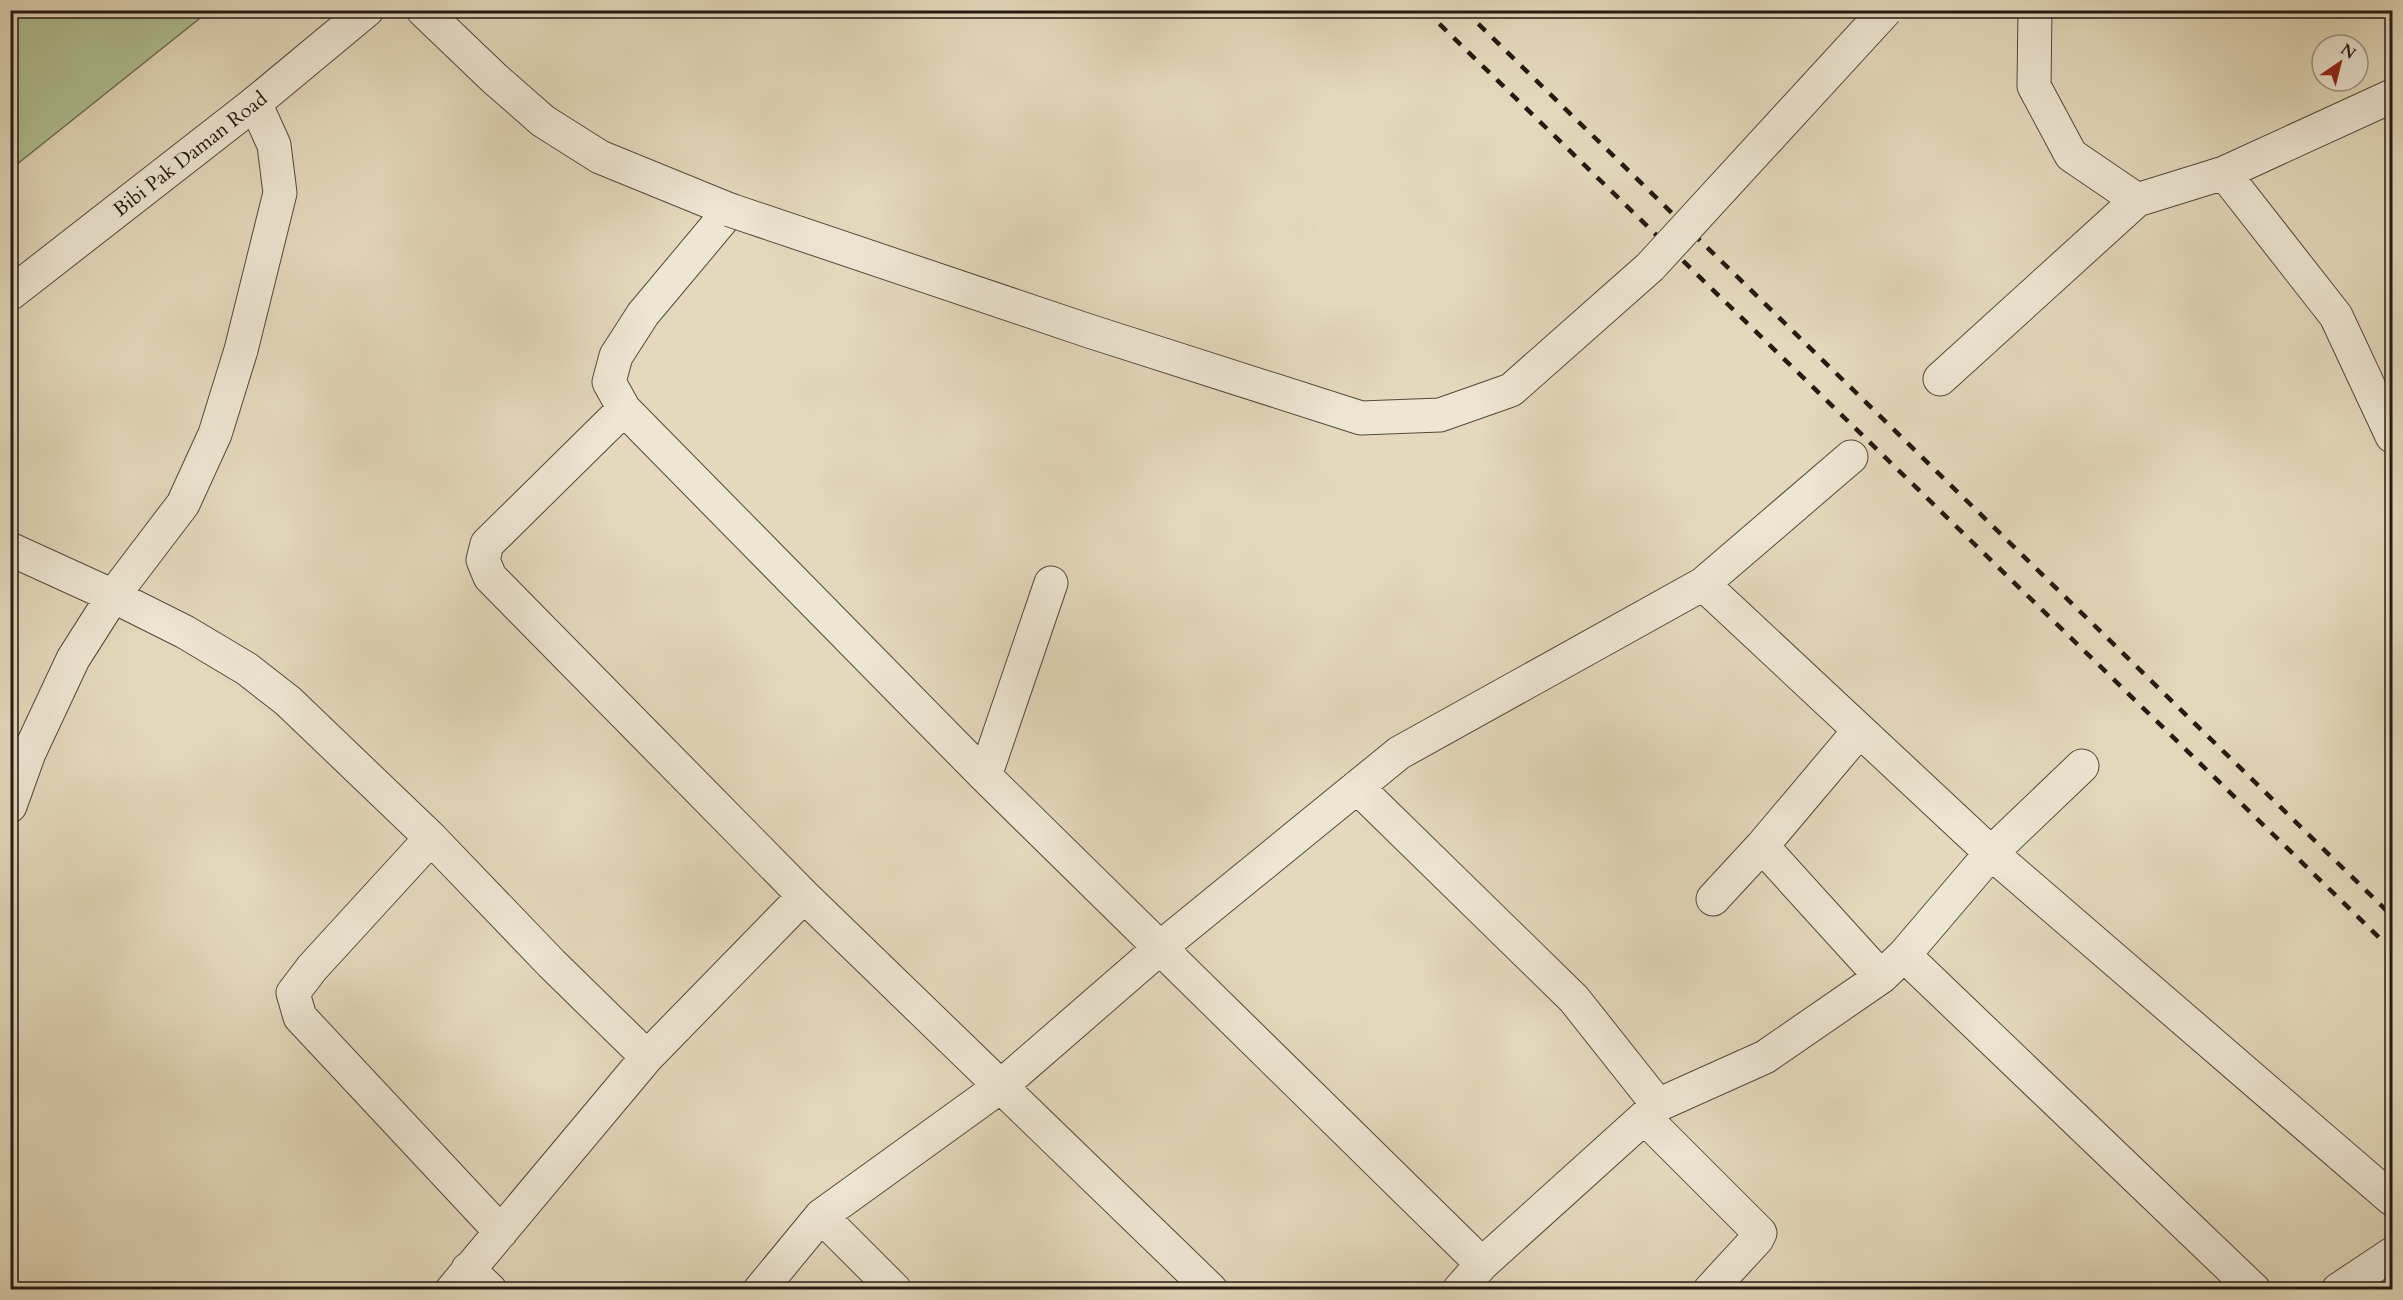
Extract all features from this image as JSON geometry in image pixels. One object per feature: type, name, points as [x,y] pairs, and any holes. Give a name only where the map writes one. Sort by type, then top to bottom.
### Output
[{"type":"street","name":"Bibi Pak Daman Road","points":[[10,294],[255,103],[367,10]]},
{"type":"street","points":[[423,10],[494,78],[553,127],[600,157],[730,210],[1089,331],[1361,418],[1440,415],[1511,390],[1650,267],[1886,10]]},
{"type":"street","points":[[2035,10],[2034,86],[2071,154],[2137,200]]},
{"type":"street","points":[[1940,379],[2137,200],[2224,173],[2392,96]]},
{"type":"street","points":[[10,806],[29,753],[73,659],[113,596],[183,504],[215,434],[241,350],[280,193],[274,145],[255,103]]},
{"type":"street","points":[[2224,173],[2336,316],[2392,436]]},
{"type":"street","points":[[730,210],[643,314],[616,356],[609,382],[624,409],[985,776],[1482,1264]]},
{"type":"street","points":[[624,409],[487,544],[483,560],[490,577],[804,896],[1211,1290]]},
{"type":"street","points":[[760,1290],[821,1216],[1001,1086],[1161,947],[1399,753],[1703,584],[1851,457]]},
{"type":"street","points":[[10,549],[185,632],[247,669],[288,701],[431,838],[552,964],[647,1057]]},
{"type":"street","points":[[985,776],[1051,583]]},
{"type":"street","points":[[1703,584],[1991,853],[2392,1199]]},
{"type":"street","points":[[1713,899],[1762,846],[1858,731]]},
{"type":"street","points":[[1459,1290],[1482,1264],[1651,1111],[1766,1057],[1892,966],[1991,853],[2082,766]]},
{"type":"street","points":[[1357,787],[1574,999],[1651,1111],[1760,1233],[1710,1290]]},
{"type":"street","points":[[431,838],[312,968],[293,993],[300,1017],[501,1232]]},
{"type":"street","points":[[1762,846],[2244,1287]]},
{"type":"street","points":[[470,1283],[501,1232],[647,1057],[804,896]]},
{"type":"street","points":[[821,1216],[895,1290]]},
{"type":"street","points":[[2338,1290],[2392,1254]]},
{"type":"green space","points":[[11,10],[209,10],[209,11],[11,169]]},
{"type":"railway","points":[[1425,10],[2392,950]]},
{"type":"railway","points":[[1464,10],[2392,916]]}]
